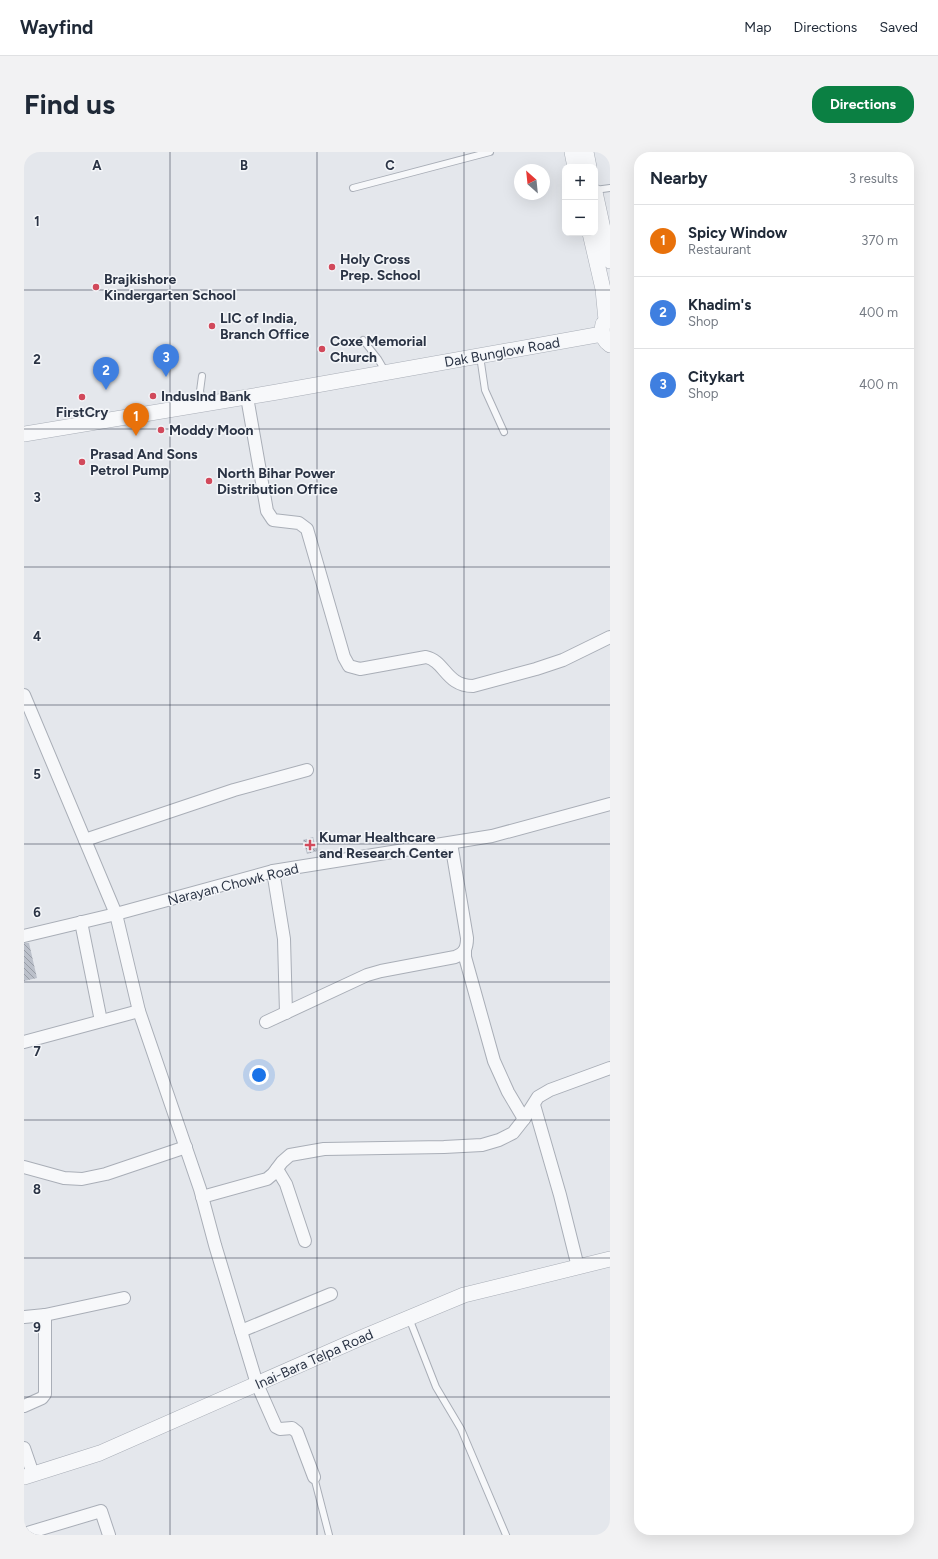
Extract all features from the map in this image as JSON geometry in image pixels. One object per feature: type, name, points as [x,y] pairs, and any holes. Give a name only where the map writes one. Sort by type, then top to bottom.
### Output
[{"type":"street","points":[[598,215],[610,261]]},
{"type":"street","points":[[591,236],[608,318],[602,329],[606,340]]},
{"type":"street","name":"Dak Bunglow Road","points":[[24,434],[480,356],[606,340]]},
{"type":"street","points":[[247,397],[267,511],[276,522],[299,523],[307,529],[344,657],[349,666],[360,669],[426,657],[434,660],[454,682],[464,686],[473,686],[563,660],[610,637]]},
{"type":"street","points":[[24,695],[116,914],[139,1011],[202,1197],[257,1384],[276,1427],[280,1429],[289,1428],[296,1430],[314,1477]]},
{"type":"street","points":[[84,840],[227,792],[307,770]]},
{"type":"street","name":"Narayan Chowk Road","points":[[24,936],[116,914],[273,871],[492,836],[610,805]]},
{"type":"street","points":[[451,843],[467,938],[465,957],[494,1061],[508,1092],[524,1119]]},
{"type":"street","points":[[273,871],[284,939],[286,1012]]},
{"type":"street","points":[[81,922],[101,1021]]},
{"type":"street","points":[[266,1022],[367,975],[455,957],[460,955],[465,950]]},
{"type":"street","points":[[24,1042],[139,1011]]},
{"type":"street","points":[[202,1197],[267,1179],[290,1155],[324,1149],[377,1149],[482,1145],[499,1140],[513,1134],[538,1097],[550,1090],[610,1068]]},
{"type":"street","points":[[534,1105],[560,1195],[578,1268]]},
{"type":"street","points":[[24,1168],[64,1178],[82,1179],[106,1174],[186,1147]]},
{"type":"street","points":[[277,1169],[286,1184],[305,1241]]},
{"type":"street","name":"Inai-Bara Telpa Road","points":[[28,1475],[100,1453],[464,1295],[610,1259]]},
{"type":"street","points":[[241,1331],[331,1294]]},
{"type":"street","points":[[24,1317],[45,1315],[124,1298]]},
{"type":"street","points":[[24,1406],[42,1398],[45,1394],[45,1315]]},
{"type":"street","points":[[24,1448],[28,1475]]},
{"type":"street","points":[[24,1534],[100,1511],[109,1535]]},
{"type":"lane","points":[[353,188],[490,152]]},
{"type":"lane","points":[[598,190],[610,188]]},
{"type":"lane","points":[[363,340],[378,359],[386,373]]},
{"type":"lane","points":[[480,356],[485,390],[504,432]]},
{"type":"lane","points":[[202,376],[200,391],[203,404]]},
{"type":"lane","points":[[409,1318],[436,1388],[460,1428],[506,1535]]},
{"type":"lane","points":[[314,1477],[329,1535]]},
{"type":"building","points":[[313,837],[317,851],[307,854],[303,840]]},
{"type":"building","points":[[24,943],[29,943],[37,978],[24,981]]},
{"type":"place","name":"Holy Cross Prep. School","points":[[332,267]]},
{"type":"place","name":"Brajkishore Kindergarten School","points":[[96,287]]},
{"type":"place","name":"LIC of India, Branch Office","points":[[212,326]]},
{"type":"place","name":"Coxe Memorial Church","points":[[322,349]]},
{"type":"place","name":"Citykart","points":[[166,377]]},
{"type":"place","name":"Khadim's","points":[[106,390]]},
{"type":"place","name":"IndusInd Bank","points":[[153,396]]},
{"type":"place","name":"FirstCry","points":[[82,397]]},
{"type":"place","name":"Moddy Moon","points":[[161,430]]},
{"type":"place","name":"Spicy Window","points":[[136,436]]},
{"type":"place","name":"Prasad And Sons Petrol Pump","points":[[82,462]]},
{"type":"place","name":"North Bihar Power Distribution Office","points":[[209,481]]},
{"type":"place","name":"Kumar Healthcare and Research Center","points":[[310,845]]}]
